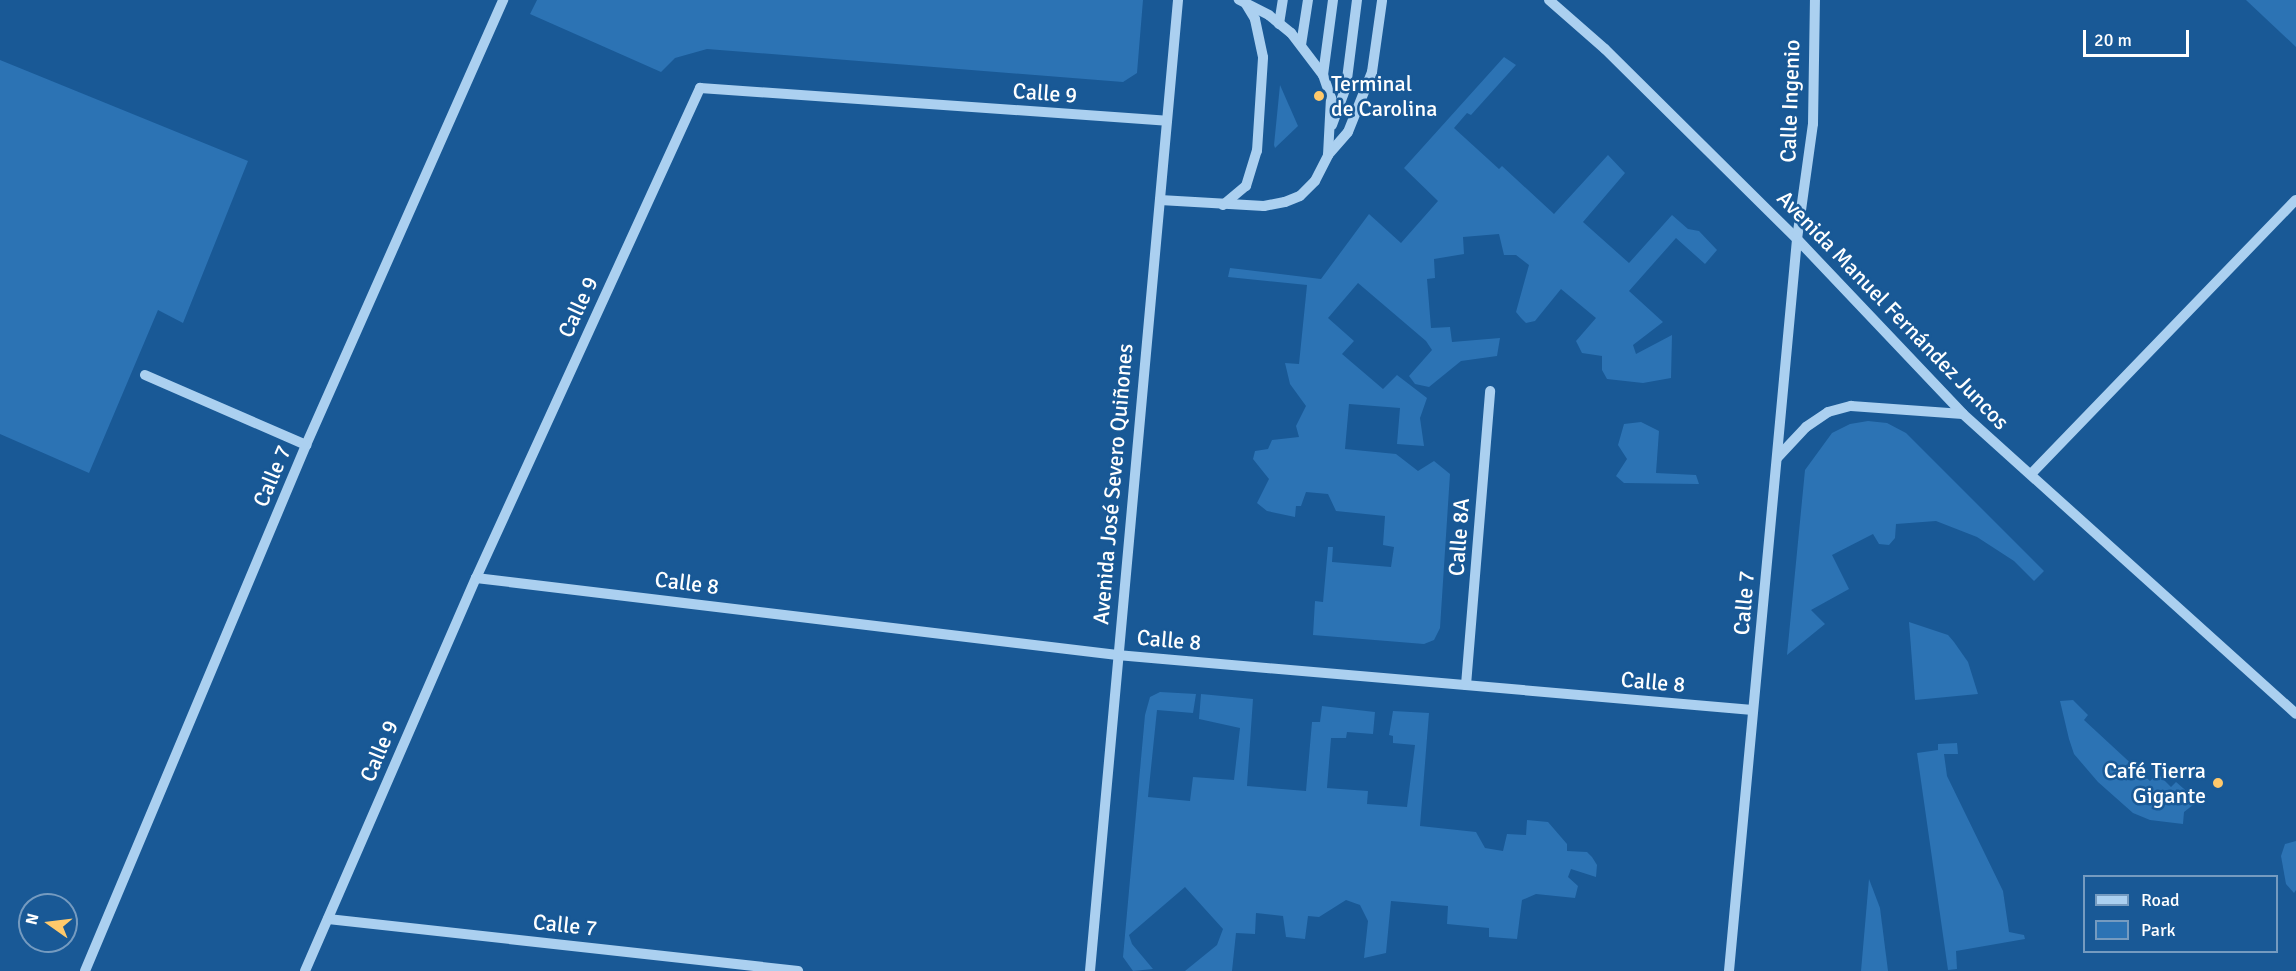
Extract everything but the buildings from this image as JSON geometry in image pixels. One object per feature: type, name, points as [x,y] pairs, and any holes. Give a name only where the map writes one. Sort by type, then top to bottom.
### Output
[{"type":"street","name":"Calle 7","points":[[86,971],[306,445],[503,0]]},
{"type":"street","name":"Avenida José Severo Quiñones","points":[[1090,971],[1178,0]]},
{"type":"street","points":[[1279,24],[1283,0]]},
{"type":"street","points":[[1301,45],[1308,0]]},
{"type":"street","points":[[1323,75],[1333,0]]},
{"type":"street","points":[[1329,130],[1346,87],[1357,0]]},
{"type":"street","name":"Avenida Manuel Fernández Juncos","points":[[1549,0],[1605,49],[1797,239],[1963,414],[2296,714]]},
{"type":"street","name":"Calle Ingenio","points":[[1797,239],[1813,124],[1815,0]]},
{"type":"street","points":[[1241,1],[1257,4],[1301,45],[1323,75],[1331,98],[1328,155]]},
{"type":"street","points":[[1222,205],[1246,186],[1257,151],[1263,57],[1255,18],[1241,1]]},
{"type":"street","points":[[1160,200],[1264,206],[1300,196],[1315,181],[1328,155],[1348,132],[1372,72],[1382,1]]},
{"type":"street","name":"Calle 9","points":[[305,971],[476,578],[700,88],[1167,121]]},
{"type":"street","points":[[2031,474],[2296,200]]},
{"type":"street","name":"Calle 7","points":[[1729,971],[1797,239]]},
{"type":"street","points":[[145,375],[306,445]]},
{"type":"street","name":"Calle 8A","points":[[1466,685],[1490,391]]},
{"type":"street","points":[[1777,458],[1806,427],[1828,412],[1851,406],[1874,405],[1963,414]]},
{"type":"street","name":"Calle 8","points":[[476,578],[1117,655],[1753,710]]},
{"type":"street","name":"Calle 7","points":[[328,919],[798,971]]},
{"type":"green space","points":[[537,0],[1143,0],[1137,73],[1123,82],[707,49],[675,58],[661,72],[530,14]]},
{"type":"green space","points":[[2246,0],[2296,0],[2296,47]]},
{"type":"green space","points":[[1504,57],[1516,65],[1471,115],[1467,113],[1454,128],[1499,169],[1502,166],[1554,214],[1608,155],[1625,173],[1583,222],[1629,263],[1672,215],[1688,229],[1699,231],[1717,250],[1705,264],[1676,238],[1629,291],[1663,322],[1633,345],[1636,354],[1672,335],[1671,378],[1643,383],[1607,379],[1602,370],[1602,356],[1582,353],[1576,341],[1596,318],[1561,289],[1535,321],[1526,323],[1521,318],[1516,312],[1529,265],[1516,255],[1504,255],[1499,234],[1463,237],[1464,254],[1434,259],[1435,278],[1427,279],[1431,328],[1450,327],[1452,342],[1500,338],[1497,356],[1461,361],[1429,387],[1415,384],[1409,376],[1432,350],[1426,341],[1358,283],[1328,318],[1354,341],[1342,354],[1383,389],[1397,375],[1427,398],[1420,418],[1424,446],[1397,444],[1400,408],[1349,404],[1345,449],[1396,454],[1418,471],[1434,461],[1450,474],[1440,628],[1434,640],[1424,644],[1313,635],[1315,601],[1323,602],[1328,547],[1333,547],[1332,562],[1391,567],[1394,547],[1383,545],[1385,516],[1336,511],[1328,494],[1306,492],[1301,506],[1296,506],[1295,517],[1267,511],[1257,503],[1269,479],[1253,459],[1255,451],[1268,449],[1272,440],[1299,437],[1296,426],[1306,406],[1290,384],[1285,363],[1299,364],[1307,285],[1228,277],[1230,268],[1321,279],[1369,214],[1401,243],[1438,201],[1404,168]]},
{"type":"green space","points":[[0,60],[248,161],[183,323],[158,310],[89,473],[0,434]]},
{"type":"green space","points":[[1280,85],[1298,126],[1275,148],[1274,145]]},
{"type":"green space","points":[[1868,421],[1887,423],[1906,433],[2044,571],[2034,581],[2014,561],[1977,537],[1936,521],[1896,524],[1895,538],[1889,545],[1879,544],[1873,534],[1832,555],[1849,589],[1811,610],[1825,624],[1787,655],[1805,470],[1832,433],[1850,424]]},
{"type":"green space","points":[[1641,422],[1659,431],[1656,473],[1696,475],[1699,484],[1624,483],[1616,476],[1627,459],[1618,445],[1624,424]]},
{"type":"green space","points":[[1909,622],[1948,635],[1968,662],[1978,694],[1915,700]]},
{"type":"green space","points":[[1160,692],[1196,694],[1193,713],[1157,710],[1148,797],[1190,801],[1193,777],[1234,780],[1240,728],[1199,719],[1201,694],[1253,699],[1247,786],[1306,791],[1312,722],[1320,722],[1322,706],[1375,712],[1373,734],[1347,732],[1346,738],[1331,738],[1327,788],[1368,791],[1367,804],[1407,807],[1415,745],[1393,743],[1393,736],[1389,735],[1393,711],[1429,713],[1420,826],[1476,832],[1485,848],[1503,851],[1507,834],[1526,835],[1527,820],[1548,822],[1567,844],[1567,851],[1587,852],[1592,857],[1597,865],[1596,877],[1571,869],[1568,877],[1578,886],[1575,898],[1536,894],[1522,900],[1517,939],[1489,937],[1489,928],[1447,924],[1448,906],[1391,901],[1386,953],[1364,958],[1368,921],[1360,905],[1346,900],[1319,917],[1308,916],[1305,939],[1286,937],[1283,916],[1256,913],[1255,934],[1236,933],[1232,971],[1185,971],[1217,945],[1223,929],[1185,887],[1129,935],[1132,944],[1153,969],[1133,971],[1123,957],[1145,715],[1150,697]]},
{"type":"green space","points":[[2073,700],[2088,715],[2084,720],[2150,781],[2158,774],[2171,787],[2176,782],[2198,801],[2184,812],[2183,824],[2150,820],[2133,813],[2098,782],[2074,754],[2069,739],[2060,701]]},
{"type":"green space","points":[[1957,743],[1958,754],[1944,754],[1947,776],[2003,891],[2009,932],[2024,935],[2025,939],[1956,951],[1957,969],[1948,970],[1917,753],[1938,750],[1938,744]]},
{"type":"green space","points":[[2296,841],[2296,890],[2294,893],[2286,884],[2281,856],[2285,844]]},
{"type":"green space","points":[[1869,879],[1880,908],[1888,971],[1861,971]]},
{"type":"place","name":"Terminal de Carolina","points":[[1319,96]]},
{"type":"place","name":"Café Tierra Gigante","points":[[2218,783]]}]
